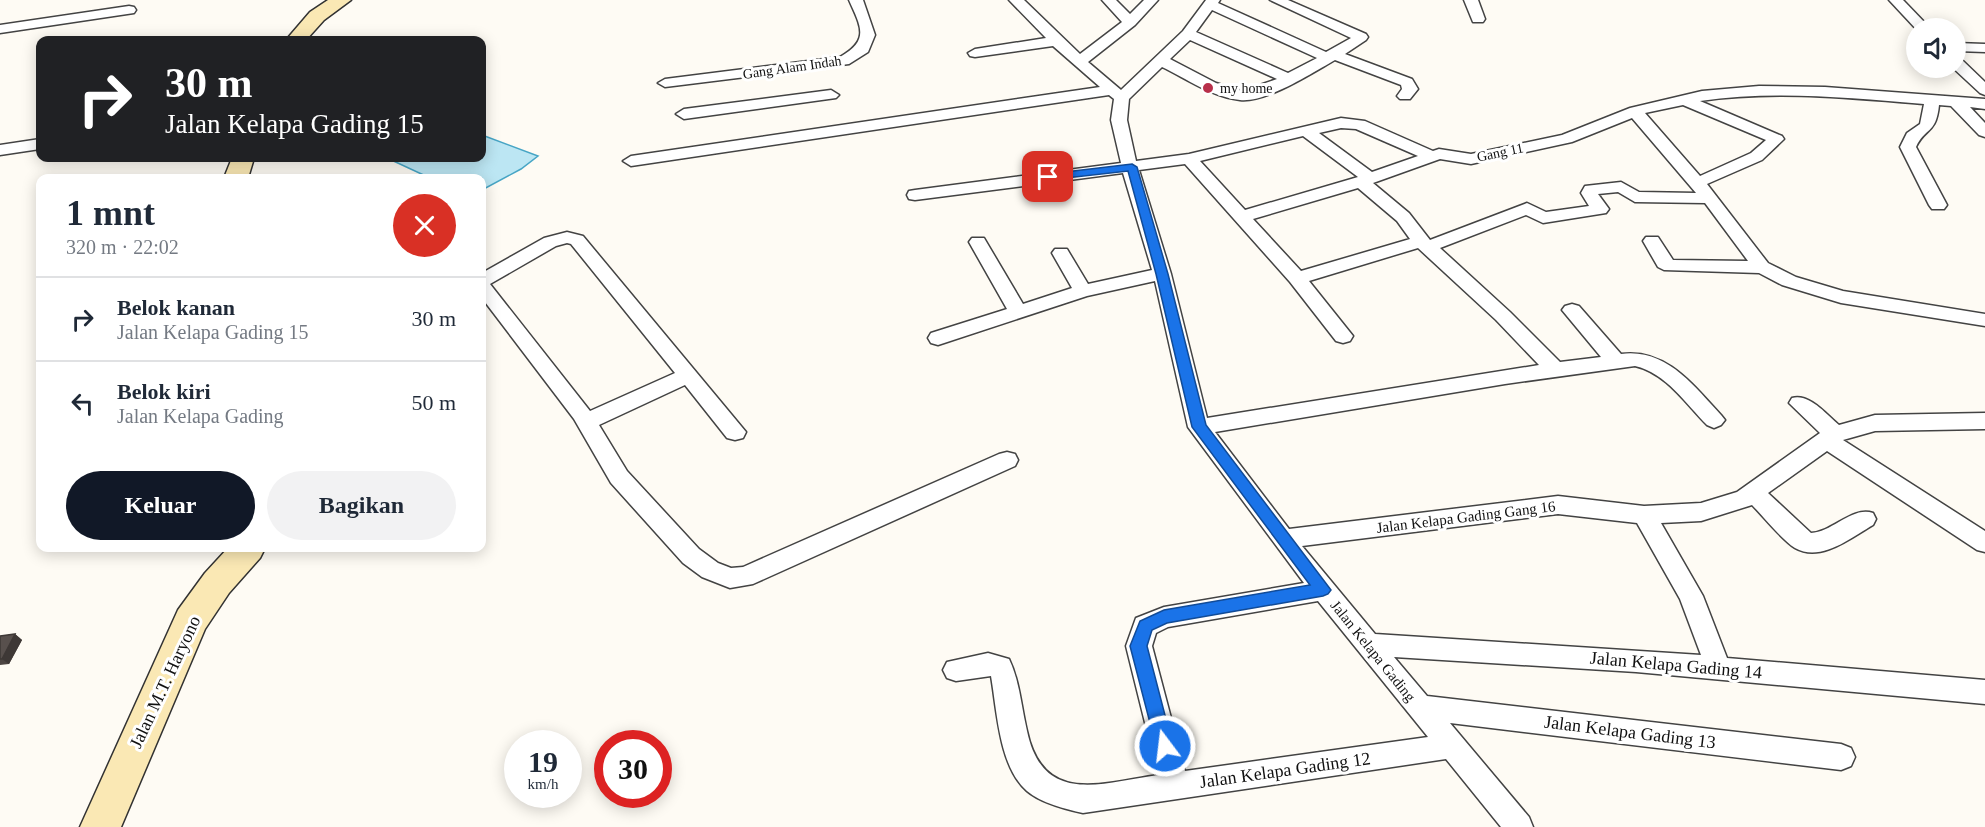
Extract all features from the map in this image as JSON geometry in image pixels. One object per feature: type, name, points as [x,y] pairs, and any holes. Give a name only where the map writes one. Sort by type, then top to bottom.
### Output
[{"type":"main road","points":[[300,36],[317,16],[341,0]]},
{"type":"main road","name":"Jalan M.T. Haryono","points":[[100,827],[191,621],[217,583],[244,552]]},
{"type":"street","name":"Gang Alam Indah","points":[[665,83],[822,66],[844,61],[861,53],[868,43],[870,32],[856,0]]},
{"type":"street","points":[[1016,0],[1056,41],[1116,94]]},
{"type":"street","points":[[1109,0],[1130,22]]},
{"type":"street","points":[[1080,61],[1130,22],[1151,0]]},
{"type":"street","points":[[1162,61],[1217,88],[1242,96],[1256,94],[1288,79],[1360,38],[1277,0]]},
{"type":"street","points":[[1471,0],[1478,20]]},
{"type":"street","points":[[1896,0],[1913,18]]},
{"type":"street","points":[[631,161],[844,129],[1116,94],[1162,61],[1188,34],[1211,2],[1329,56],[1407,82],[1410,89],[1405,96]]},
{"type":"street","points":[[0,29],[129,10]]},
{"type":"street","points":[[1188,34],[1288,79]]},
{"type":"street","points":[[975,53],[1056,41]]},
{"type":"street","points":[[1966,47],[1985,48]]},
{"type":"street","points":[[822,66],[844,129]]},
{"type":"street","points":[[1966,72],[1985,90]]},
{"type":"street","name":"Gang 11","points":[[1243,216],[1366,181],[1432,156],[1445,154],[1470,159],[1566,139],[1635,111],[1685,100],[1759,91],[1825,92],[1985,104]]},
{"type":"street","name":"Jalan Kelapa Gading","points":[[1116,94],[1125,150],[1132,167],[1162,274],[1199,427],[1323,590],[1519,827]]},
{"type":"street","points":[[684,114],[831,95]]},
{"type":"street","points":[[1685,100],[1776,139],[1755,159],[1721,170],[1708,180],[1697,183]]},
{"type":"street","points":[[1932,100],[1926,129],[1913,136],[1908,147],[1938,205]]},
{"type":"street","points":[[1956,102],[1985,132]]},
{"type":"street","points":[[1635,111],[1710,198],[1762,267],[1789,281],[1841,297],[1985,320]]},
{"type":"street","points":[[915,195],[1189,159],[1341,123],[1359,124],[1432,156]]},
{"type":"street","points":[[1306,131],[1366,181],[1403,217],[1424,244],[1503,316],[1555,370]]},
{"type":"street","points":[[0,150],[36,145]]},
{"type":"street","points":[[1189,159],[1297,278],[1343,336]]},
{"type":"street","points":[[1297,278],[1424,244],[1527,208],[1543,218],[1600,209],[1589,193],[1590,190],[1621,188],[1635,197],[1710,198]]},
{"type":"street","points":[[486,282],[550,242],[567,237],[577,240],[735,432]]},
{"type":"street","points":[[1652,241],[1664,263],[1670,266],[1762,267]]},
{"type":"street","points":[[978,242],[1018,312]]},
{"type":"street","points":[[1061,253],[1083,291]]},
{"type":"street","points":[[938,338],[1083,291],[1162,274]]},
{"type":"street","points":[[486,289],[586,422],[619,477],[691,556],[710,570],[730,578],[745,577],[1006,460]]},
{"type":"street","points":[[1572,310],[1617,362]]},
{"type":"street","points":[[1199,427],[1555,370],[1641,360],[1656,365],[1714,420]]},
{"type":"street","points":[[586,422],[688,375]]},
{"type":"street","points":[[1799,403],[1831,437],[1985,543]]},
{"type":"street","name":"Jalan Kelapa Gading Gang 16","points":[[1283,539],[1558,505],[1644,515],[1701,512],[1745,498],[1831,437],[1875,423],[1985,421]]},
{"type":"street","points":[[1753,492],[1803,541],[1809,543],[1820,542],[1865,519]]},
{"type":"street","points":[[1644,515],[1691,596],[1718,668]]},
{"type":"street","points":[[1175,786],[1138,646],[1145,626],[1164,617],[1323,590]]},
{"type":"street","name":"Jalan Kelapa Gading 14","points":[[1367,644],[1636,661],[1985,692]]},
{"type":"street","name":"Jalan Kelapa Gading 12","points":[[956,670],[988,664],[1000,667],[1004,676],[1020,757],[1035,780],[1061,794],[1083,799],[1452,746]]},
{"type":"street","name":"Jalan Kelapa Gading 13","points":[[1419,707],[1840,757]]},
{"type":"water","points":[[486,136],[538,156],[521,169],[486,188],[486,174],[421,174],[396,162],[486,162]]},
{"type":"building","points":[[15,634],[2,659],[0,659],[0,636]]},
{"type":"place","name":"my home","points":[[1208,88]]},
{"type":"route","points":[[1048,177],[1132,167],[1162,274],[1199,427],[1323,590],[1164,617],[1145,626],[1138,646],[1165,746]]}]
